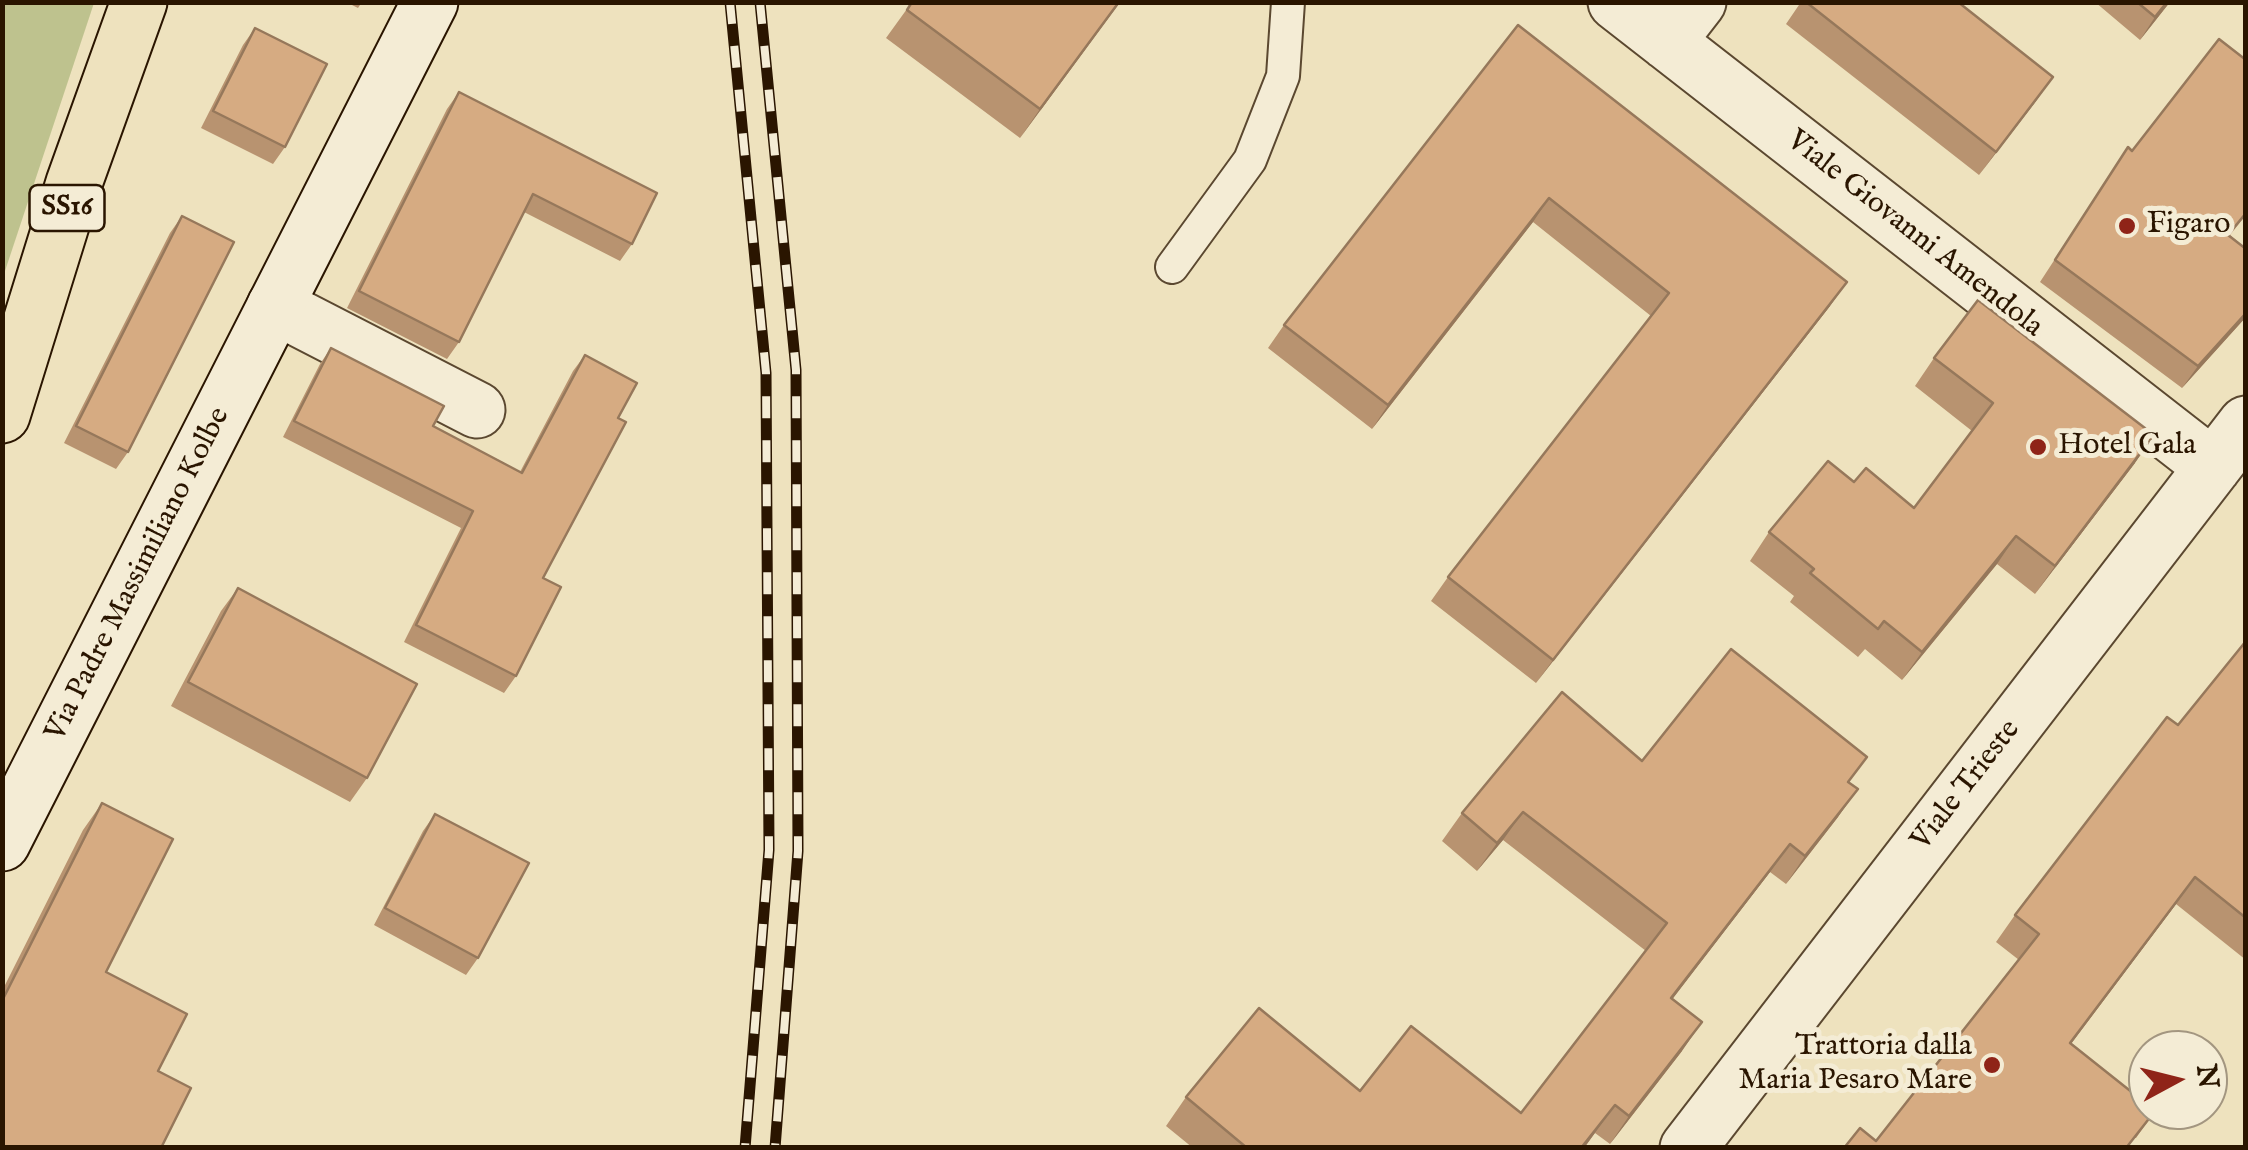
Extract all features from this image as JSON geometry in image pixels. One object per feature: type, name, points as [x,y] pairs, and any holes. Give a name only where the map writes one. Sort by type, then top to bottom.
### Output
[{"type":"main road","name":"SS16","points":[[2,415],[74,183],[138,2]]},
{"type":"street","name":"Via Padre Massimiliano Kolbe","points":[[2,843],[430,2]]},
{"type":"street","name":"Viale Giovanni Amendola","points":[[1616,2],[1683,22],[2212,467]]},
{"type":"street","points":[[275,306],[477,410]]},
{"type":"street","name":"Viale Trieste","points":[[1688,1148],[2246,424]]},
{"type":"lane","points":[[1172,267],[1250,160],[1283,76],[1288,2]]},
{"type":"green space","points":[[2,3],[94,3],[3,277]]},
{"type":"building","points":[[912,2],[1119,2],[1040,109],[907,10]]},
{"type":"building","points":[[1806,2],[1958,2],[2053,77],[1996,152]]},
{"type":"building","points":[[2137,2],[2167,2],[2155,17]]},
{"type":"building","points":[[1518,25],[1847,282],[1553,660],[1448,577],[1669,293],[1549,198],[1388,405],[1284,325]]},
{"type":"building","points":[[255,28],[327,64],[285,147],[213,111]]},
{"type":"building","points":[[2219,39],[2246,60],[2246,213],[2228,235],[2246,249],[2246,313],[2198,366],[2055,260],[2128,147],[2132,151]]},
{"type":"building","points":[[459,92],[657,193],[632,244],[533,194],[459,342],[359,291]]},
{"type":"building","points":[[182,216],[234,242],[128,452],[76,426]]},
{"type":"building","points":[[1978,300],[2154,435],[2055,566],[2016,536],[1922,652],[1884,621],[1878,629],[1810,573],[1814,569],[1769,532],[1828,461],[1854,482],[1866,468],[1914,508],[1993,403],[1934,358]]},
{"type":"building","points":[[331,348],[444,406],[433,426],[522,473],[585,355],[637,383],[618,418],[626,422],[543,578],[561,587],[516,676],[416,625],[473,511],[294,421]]},
{"type":"building","points":[[238,588],[417,684],[367,778],[188,682]]},
{"type":"building","points":[[2246,641],[2246,918],[2195,877],[2070,1043],[2128,1089],[2128,1130],[2140,1130],[2126,1148],[1844,1148],[1860,1128],[1876,1141],[2039,934],[2015,915],[2167,717],[2178,725]]},
{"type":"building","points":[[1731,649],[1867,757],[1848,782],[1858,789],[1805,856],[1790,844],[1671,998],[1702,1022],[1629,1116],[1615,1105],[1581,1148],[1247,1148],[1186,1097],[1259,1008],[1360,1091],[1411,1026],[1521,1113],[1667,923],[1523,812],[1497,843],[1462,813],[1562,692],[1642,761]]},
{"type":"building","points":[[102,803],[173,839],[106,972],[187,1014],[158,1071],[191,1088],[161,1148],[2,1148],[2,1001]]},
{"type":"building","points":[[435,814],[529,863],[478,958],[385,908]]},
{"type":"railway","points":[[730,2],[766,373],[769,850],[745,1148]]},
{"type":"railway","points":[[760,2],[796,370],[798,851],[775,1148]]},
{"type":"place","name":"Figaro","points":[[2127,226]]},
{"type":"place","name":"Hotel Gala","points":[[2038,447]]},
{"type":"place","name":"Trattoria dalla Maria Pesaro Mare","points":[[1992,1065]]}]
